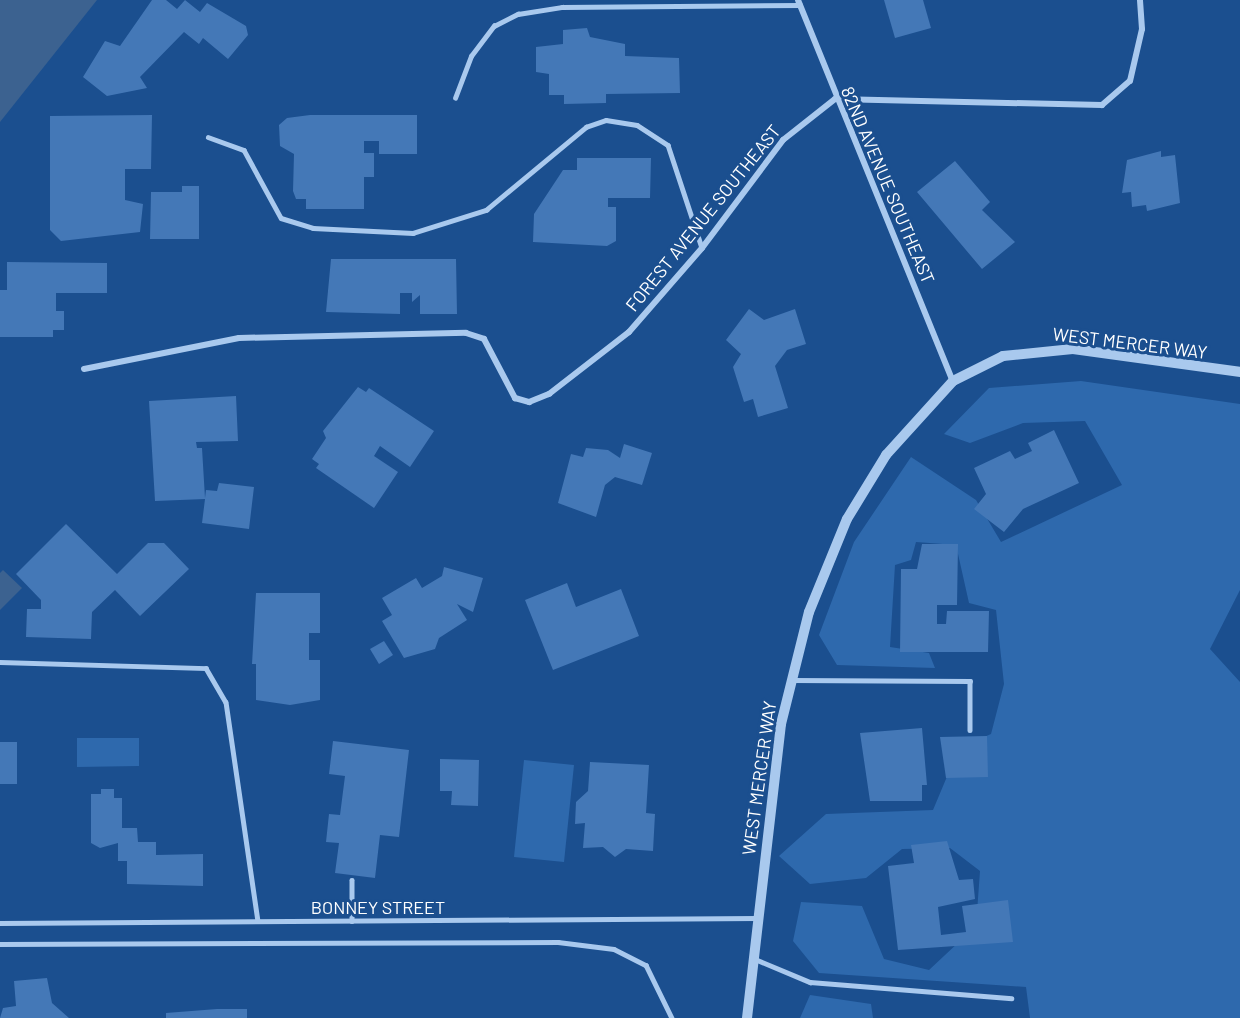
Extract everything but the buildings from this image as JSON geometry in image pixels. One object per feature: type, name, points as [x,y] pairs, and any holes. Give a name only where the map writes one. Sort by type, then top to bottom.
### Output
[{"type":"street","points":[[835,99],[1102,105],[1130,81],[1142,29],[1140,0]]},
{"type":"street","name":"82ND AVENUE SOUTHEAST","points":[[799,3],[835,99],[953,381]]},
{"type":"street","name":"FOREST AVENUE SOUTHEAST","points":[[84,369],[238,338],[466,333],[484,339],[515,398],[529,402],[549,394],[629,332],[702,248],[783,140],[835,99]]},
{"type":"street","name":"WEST MERCER WAY","points":[[747,1018],[781,724],[809,612],[847,519],[886,455],[953,381],[1003,356],[1035,349],[1073,349],[1240,372]]},
{"type":"lane","points":[[455,98],[471,56],[494,26],[518,14],[562,7],[799,3]]},
{"type":"lane","points":[[208,138],[244,150],[281,218],[313,228],[413,233],[486,210],[586,127],[606,120],[637,125],[668,145],[702,248]]},
{"type":"lane","points":[[0,662],[206,668],[226,702],[258,921]]},
{"type":"lane","points":[[792,680],[970,681],[970,730]]},
{"type":"lane","points":[[352,880],[352,921]]},
{"type":"lane","name":"BONNEY STREET","points":[[0,923],[757,918]]},
{"type":"lane","points":[[0,944],[558,942],[614,949],[646,965],[672,1018]]},
{"type":"lane","points":[[753,958],[810,982],[1011,998]]},
{"type":"shaded area","points":[[0,0],[97,0],[0,122]]},
{"type":"shaded area","points":[[1081,381],[1240,404],[1240,590],[1210,649],[1240,682],[1240,1018],[1030,1018],[1026,987],[819,973],[793,941],[801,902],[862,906],[884,959],[929,970],[976,926],[980,871],[950,848],[902,849],[866,878],[810,884],[779,856],[826,814],[933,810],[959,748],[991,734],[1004,684],[996,610],[969,603],[956,545],[916,542],[911,560],[895,565],[890,647],[929,653],[935,668],[837,665],[819,635],[854,542],[911,457],[976,500],[1001,542],[1122,485],[1085,421],[1023,423],[970,443],[944,434],[989,388]]},
{"type":"shaded area","points":[[3,570],[22,588],[0,610],[0,573]]},
{"type":"shaded area","points":[[77,738],[139,738],[139,766],[77,767]]},
{"type":"shaded area","points":[[524,760],[574,765],[564,862],[514,857]]},
{"type":"shaded area","points":[[810,995],[871,1004],[873,1018],[800,1018]]}]
